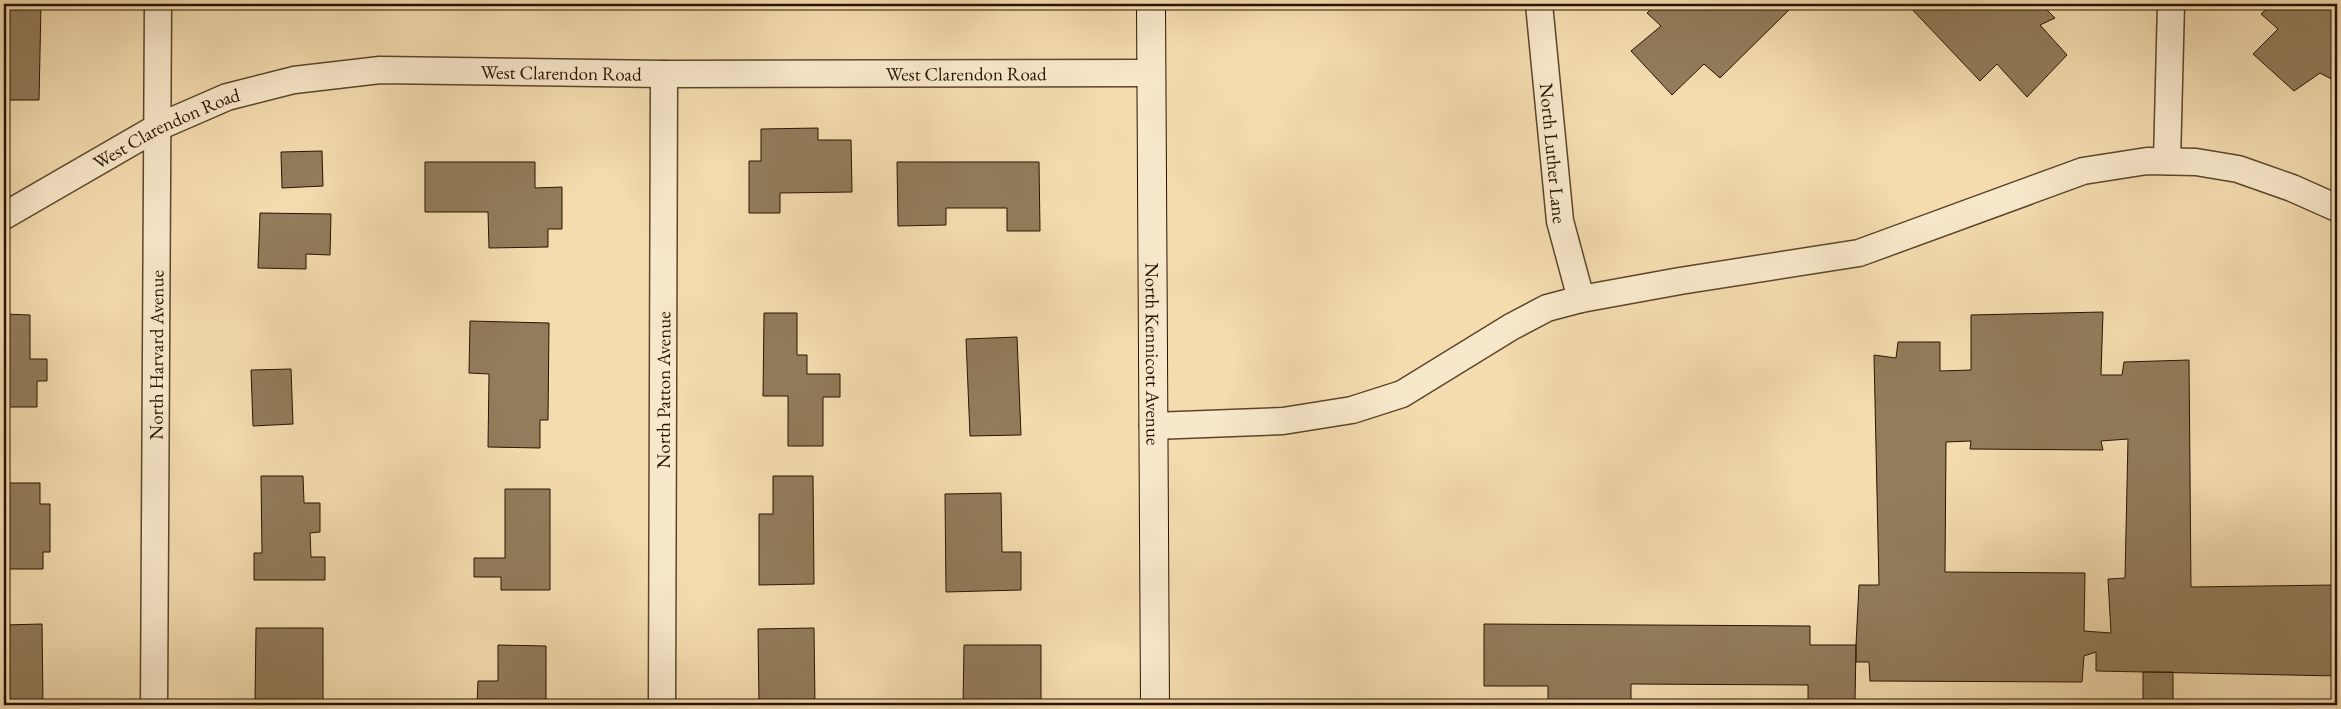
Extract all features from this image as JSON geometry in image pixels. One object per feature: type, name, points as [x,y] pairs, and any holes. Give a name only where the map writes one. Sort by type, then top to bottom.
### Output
[{"type":"street","name":"North Harvard Avenue","points":[[154,705],[158,4]]},
{"type":"street","name":"North Kennicott Avenue","points":[[1152,4],[1155,705]]},
{"type":"street","name":"North Luther Lane","points":[[1539,4],[1560,220],[1581,299]]},
{"type":"street","points":[[2167,161],[2171,4]]},
{"type":"street","name":"West Clarendon Road","points":[[4,216],[158,127],[227,98],[294,80],[380,70],[664,74],[1151,72]]},
{"type":"street","name":"North Patton Avenue","points":[[662,705],[664,74]]},
{"type":"street","points":[[1153,426],[1283,421],[1352,410],[1402,394],[1511,327],[1547,308],[1581,299],[1680,281],[1859,253],[2083,171],[2147,161],[2196,162],[2238,169],[2292,188],[2337,208]]},
{"type":"building","points":[[4,4],[41,4],[39,100],[4,100]]},
{"type":"building","points":[[1656,4],[1795,4],[1720,78],[1704,64],[1672,95],[1631,51],[1661,26],[1647,13]]},
{"type":"building","points":[[1907,4],[2041,4],[2055,18],[2040,25],[2067,55],[2027,97],[1997,64],[1980,81]]},
{"type":"building","points":[[2272,4],[2337,4],[2337,82],[2320,73],[2294,91],[2253,54],[2278,29],[2261,14]]},
{"type":"building","points":[[818,128],[818,140],[851,140],[852,192],[780,193],[780,213],[749,213],[749,161],[761,161],[761,129]]},
{"type":"building","points":[[322,151],[323,186],[282,188],[281,152]]},
{"type":"building","points":[[425,162],[535,162],[535,188],[562,187],[562,229],[548,229],[548,247],[489,248],[488,212],[425,212]]},
{"type":"building","points":[[897,162],[1039,162],[1040,231],[1007,231],[1007,208],[946,208],[946,225],[898,226]]},
{"type":"building","points":[[260,213],[331,214],[330,255],[306,254],[306,269],[258,268]]},
{"type":"building","points":[[2103,312],[2101,375],[2122,375],[2124,362],[2189,360],[2191,587],[2334,585],[2335,569],[2337,569],[2337,676],[2096,671],[2096,652],[2084,656],[2082,682],[1870,681],[1869,662],[1856,662],[1856,645],[1859,585],[1879,585],[1874,355],[1896,358],[1898,342],[1940,342],[1940,371],[1971,370],[1971,315]],"holes":[[[2128,439],[2125,578],[2108,579],[2111,633],[2084,631],[2085,573],[1945,572],[1946,442],[1971,441],[1970,449],[2103,450],[2101,441]]]},
{"type":"building","points":[[764,313],[797,313],[797,355],[807,355],[807,374],[840,374],[840,397],[823,397],[823,446],[788,446],[788,396],[763,396]]},
{"type":"building","points":[[4,314],[30,315],[30,359],[47,359],[47,381],[37,381],[37,407],[4,407]]},
{"type":"building","points":[[470,321],[549,323],[548,420],[540,420],[540,448],[488,447],[489,374],[469,373]]},
{"type":"building","points":[[1017,337],[1021,435],[970,436],[966,339]]},
{"type":"building","points":[[291,369],[293,424],[253,426],[251,370]]},
{"type":"building","points":[[261,476],[303,476],[304,503],[320,503],[320,532],[310,533],[311,557],[325,557],[325,580],[254,580],[254,553],[262,553]]},
{"type":"building","points":[[773,476],[813,476],[814,584],[759,585],[759,514],[773,514]]},
{"type":"building","points":[[4,483],[40,483],[40,504],[50,504],[50,552],[43,552],[43,569],[4,569]]},
{"type":"building","points":[[505,489],[550,489],[550,590],[501,590],[501,577],[474,577],[474,558],[505,558]]},
{"type":"building","points":[[1001,493],[1002,552],[1021,552],[1021,590],[946,592],[945,494]]},
{"type":"building","points":[[42,624],[43,705],[4,705],[4,625]]},
{"type":"building","points":[[1484,624],[1810,626],[1810,645],[1856,645],[1855,701],[1876,701],[1876,705],[1808,705],[1808,685],[1631,684],[1631,705],[1548,705],[1548,686],[1484,686]]},
{"type":"building","points":[[256,628],[323,628],[323,705],[270,705],[270,702],[255,702]]},
{"type":"building","points":[[814,628],[815,705],[759,705],[758,629]]},
{"type":"building","points":[[498,645],[546,646],[546,705],[477,705],[478,681],[498,681]]},
{"type":"building","points":[[964,645],[1041,645],[1041,700],[1026,700],[1026,705],[963,705]]},
{"type":"building","points":[[2143,672],[2173,672],[2173,705],[2143,705]]}]
